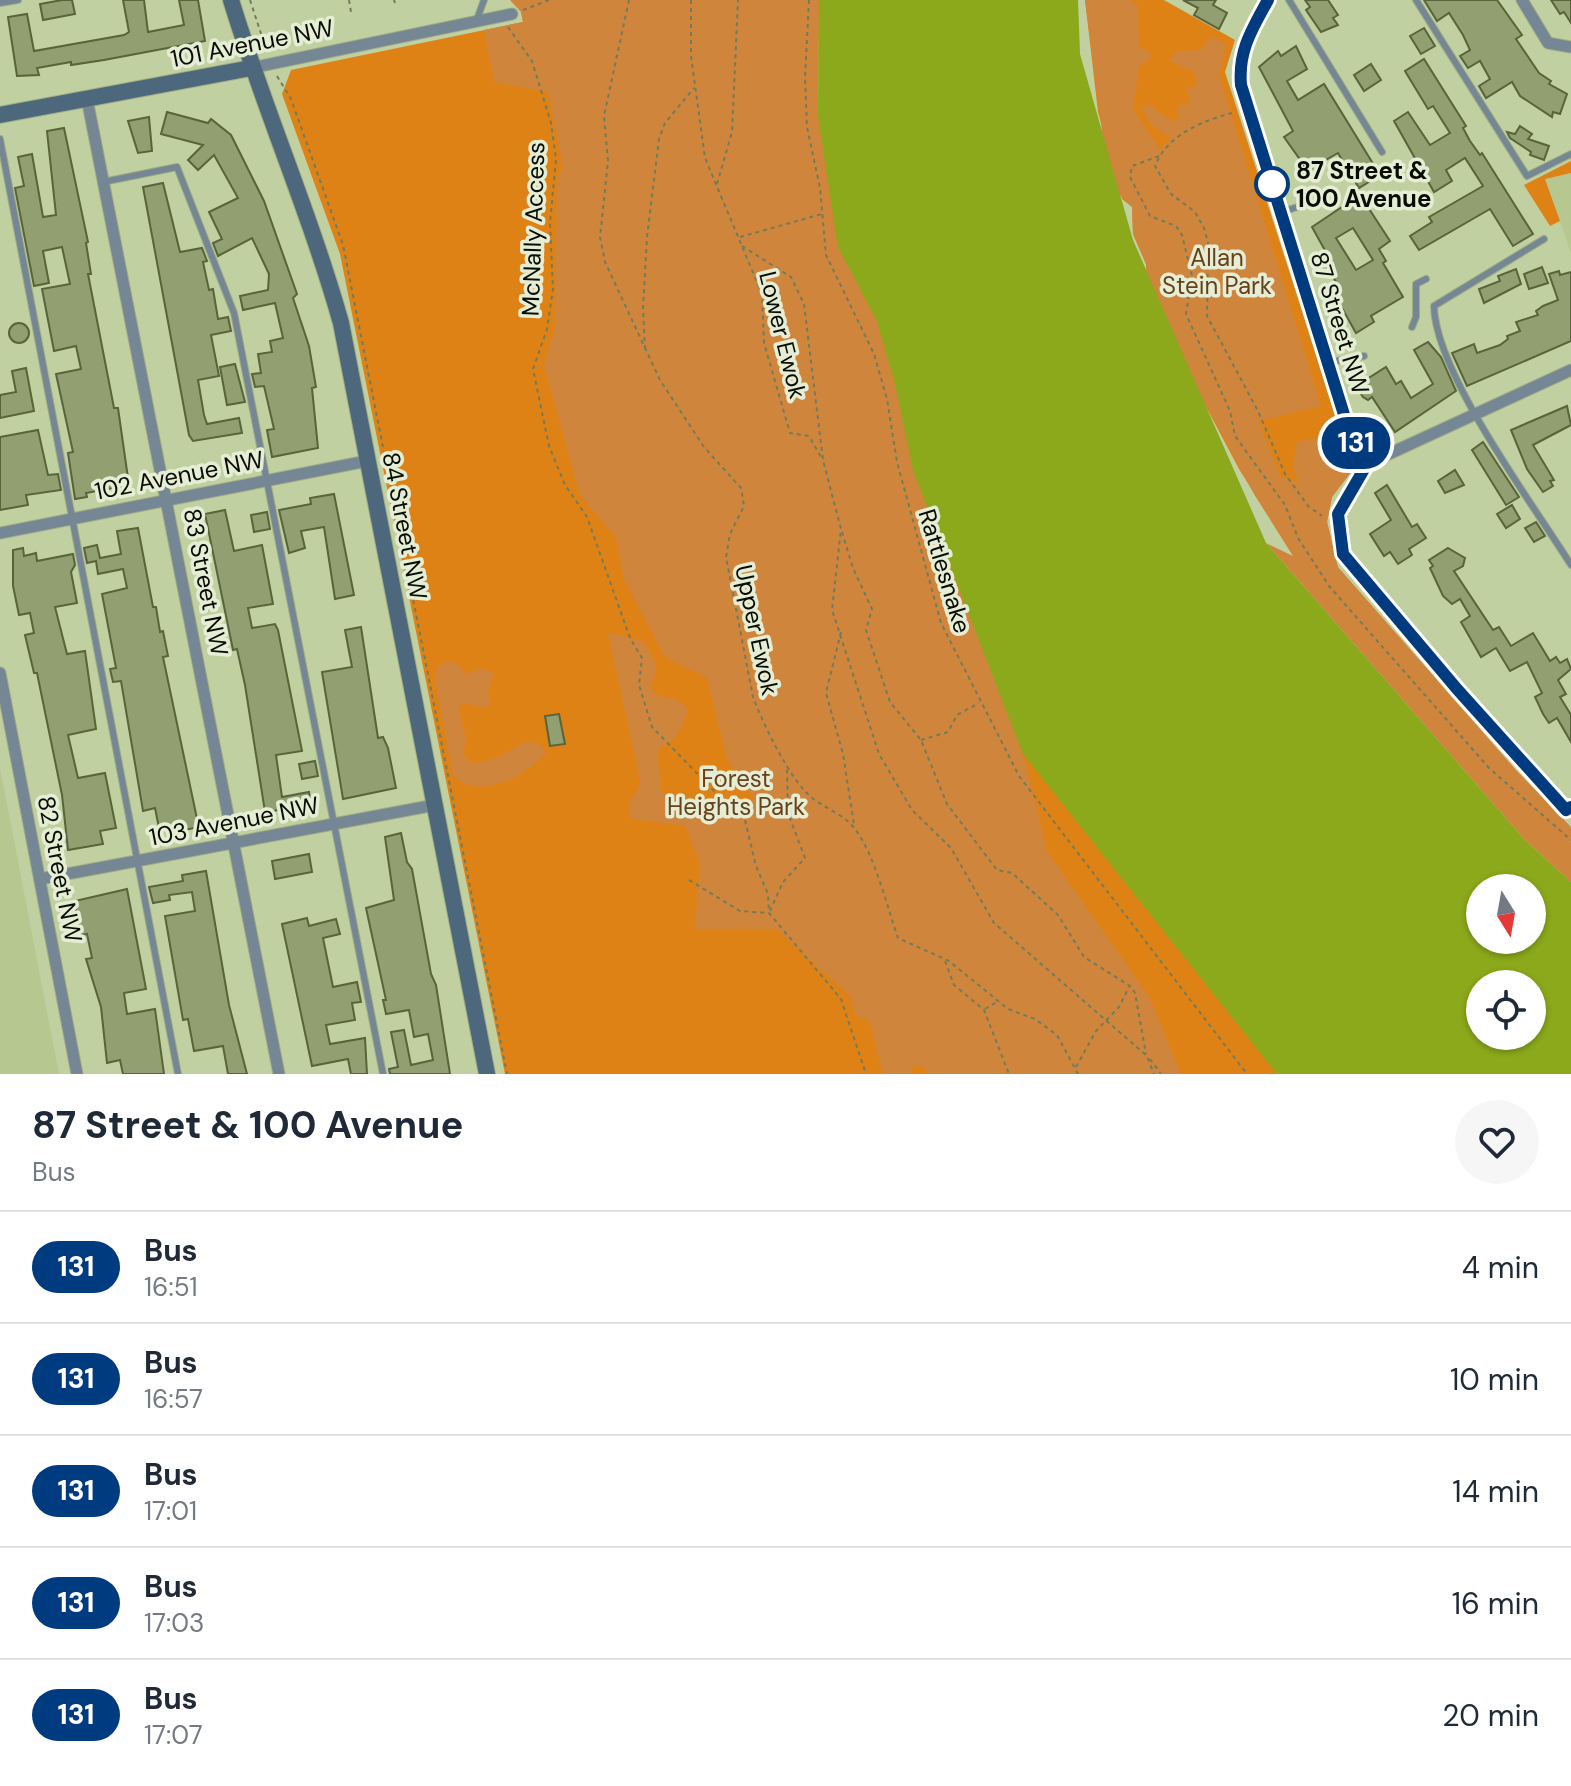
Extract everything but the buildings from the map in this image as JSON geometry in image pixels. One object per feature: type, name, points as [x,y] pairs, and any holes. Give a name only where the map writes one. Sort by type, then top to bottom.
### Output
[{"type":"street","name":"84 Street NW","points":[[231,0],[251,68],[321,255],[341,323],[487,1074]]},
{"type":"street","name":"87 Street NW","points":[[1268,0],[1243,48],[1239,65],[1249,108],[1346,421],[1367,464]]},
{"type":"street","points":[[1522,0],[1548,43],[1571,47]]},
{"type":"street","name":"101 Avenue NW","points":[[0,115],[251,68],[512,14]]},
{"type":"street","name":"83 Street NW","points":[[87,99],[279,1074]]},
{"type":"street","points":[[1569,810],[1352,568],[1343,554],[1337,528],[1342,505],[1367,464],[1571,370]]},
{"type":"street","name":"102 Avenue NW","points":[[0,533],[367,461]]},
{"type":"street","name":"82 Street NW","points":[[0,673],[77,1074]]},
{"type":"street","name":"103 Avenue NW","points":[[40,879],[435,805]]},
{"type":"lane","points":[[0,3],[18,0]]},
{"type":"lane","points":[[476,22],[484,0]]},
{"type":"lane","points":[[1289,0],[1382,152]]},
{"type":"lane","points":[[1416,0],[1527,176],[1571,154]]},
{"type":"lane","points":[[0,139],[178,1074]]},
{"type":"lane","points":[[103,182],[177,167],[234,313],[383,1074]]},
{"type":"lane","points":[[1281,212],[1304,205]]},
{"type":"lane","points":[[1544,239],[1434,306],[1435,322],[1467,402],[1571,565]]},
{"type":"lane","points":[[1412,327],[1416,317],[1416,284],[1426,279]]},
{"type":"lane","points":[[1328,363],[1364,356]]},
{"type":"path","points":[[250,0],[265,47]]},
{"type":"path","points":[[349,0],[351,12]]},
{"type":"path","points":[[512,14],[549,0]]},
{"type":"path","name":"Upper Ewok","points":[[629,0],[604,116],[608,161],[600,237],[605,262],[660,380],[704,447],[741,488],[744,506],[730,534],[726,557],[753,697],[787,769],[810,796],[854,827]]},
{"type":"path","points":[[691,0],[695,86],[705,158],[742,246],[791,277],[804,304],[823,460],[853,568],[872,609],[866,630],[890,702],[921,740],[923,752],[947,804],[997,870],[1012,873],[1058,915],[1084,957],[1130,986],[1135,993],[1147,1056],[1154,1074]]},
{"type":"path","points":[[717,185],[732,132],[738,0]]},
{"type":"path","name":"Rattlesnake","points":[[809,0],[805,77],[807,127],[826,255],[879,369],[925,575],[941,623],[1019,776],[1247,1074]]},
{"type":"path","name":"McNally Access","points":[[512,14],[508,27],[532,61],[551,123],[556,159],[550,223],[553,289],[547,329],[533,369],[549,446],[565,485],[587,517],[630,638],[642,658],[639,685],[652,727],[719,796],[743,812],[756,866],[768,894],[769,913],[841,999],[866,1074]]},
{"type":"path","points":[[280,83],[291,99],[343,245],[507,1074]]},
{"type":"path","points":[[645,350],[643,308],[647,237],[659,139],[673,111],[695,86]]},
{"type":"path","points":[[1249,108],[1206,119],[1182,133],[1159,156],[1155,166],[1171,194],[1195,212],[1207,234],[1207,316],[1258,411],[1285,474],[1308,506],[1337,528]]},
{"type":"path","points":[[1159,156],[1132,166],[1130,177],[1150,216],[1176,226],[1182,235],[1192,276],[1186,314],[1230,411],[1235,436],[1285,505],[1298,538],[1329,586],[1489,768],[1571,840]]},
{"type":"path","points":[[739,237],[822,214]]},
{"type":"path","name":"Lower Ewok","points":[[742,246],[762,294],[764,343],[790,433],[809,436],[823,460]]},
{"type":"path","points":[[841,529],[832,610],[879,754],[912,810],[951,848],[994,923],[1147,1056],[1161,1074]]},
{"type":"path","points":[[841,631],[826,693],[843,754],[854,827],[898,938],[964,970],[998,1001],[1035,1019],[1057,1035],[1078,1074]]},
{"type":"path","points":[[921,740],[948,732],[957,715],[980,702]]},
{"type":"path","points":[[689,880],[740,911],[769,913],[783,882],[805,858],[788,813],[787,769]]},
{"type":"path","points":[[945,959],[954,985],[984,1010],[1009,1074]]},
{"type":"path","points":[[1076,1067],[1096,1031],[1119,1007],[1130,986]]},
{"type":"path","points":[[984,1010],[998,1001]]},
{"type":"shaded area","points":[[819,0],[1078,0],[1080,54],[1133,240],[1266,543],[1525,840],[1571,882],[1571,1074],[1277,1074],[1023,754],[913,470],[895,384],[877,321],[838,247],[818,116]]},
{"type":"shaded area","points":[[1571,173],[1571,253],[1545,178]]},
{"type":"shaded area","points":[[0,768],[59,1074],[0,1074]]},
{"type":"green space","points":[[510,0],[819,0],[818,116],[838,247],[877,321],[895,384],[1023,754],[1047,851],[1150,998],[1181,1074],[928,1074],[926,1068],[913,1065],[912,1074],[883,1074],[870,1021],[856,1016],[850,996],[776,929],[695,929],[700,863],[685,826],[631,819],[628,804],[641,784],[608,633],[641,640],[656,667],[650,685],[656,695],[675,699],[689,709],[677,736],[657,751],[661,790],[675,801],[754,799],[727,759],[707,678],[665,657],[624,579],[616,538],[580,495],[544,365],[555,327],[557,178],[563,166],[548,92],[494,82],[484,30],[523,22],[521,12]]},
{"type":"green space","name":"Forest Heights Park","points":[[819,0],[818,116],[1277,1074],[505,1074],[340,254],[282,94],[291,70],[523,22],[521,12]]},
{"type":"green space","name":"Allan Stein Park","points":[[1085,0],[1164,0],[1235,40],[1225,72],[1342,435],[1355,456],[1352,471],[1332,497],[1327,522],[1294,557],[1239,469],[1185,367],[1147,280],[1146,264],[1133,234],[1132,207],[1122,199],[1098,112]]},
{"type":"green space","name":"Allan Stein Park","points":[[1085,0],[1130,0],[1138,5],[1139,47],[1149,51],[1152,58],[1139,66],[1133,109],[1160,149],[1171,138],[1151,125],[1142,109],[1148,104],[1174,122],[1178,118],[1177,105],[1190,104],[1187,89],[1197,84],[1194,72],[1169,61],[1176,51],[1201,50],[1211,36],[1226,44],[1219,75],[1321,406],[1258,421],[1281,477],[1299,483],[1293,467],[1297,441],[1323,438],[1352,470],[1332,497],[1327,521],[1338,567],[1516,770],[1571,827],[1571,882],[1525,840],[1266,543],[1293,556],[1254,494],[1185,367],[1147,280],[1146,264],[1133,234],[1132,207],[1118,193],[1104,147]]},
{"type":"green space","points":[[1571,161],[1571,173],[1545,179],[1560,221],[1550,226],[1524,185]]},
{"type":"green space","points":[[446,661],[457,663],[467,675],[480,669],[494,674],[488,689],[490,702],[487,708],[465,703],[458,707],[466,739],[463,754],[474,764],[533,742],[540,744],[546,753],[537,762],[515,777],[489,786],[464,783],[453,775],[435,679],[439,665]]},
{"type":"bus line","name":"131","points":[[1268,0],[1243,48],[1239,65],[1241,85],[1346,421],[1367,464],[1338,514],[1337,528],[1343,554],[1457,689],[1566,810],[1571,807]]},
{"type":"place","name":"87 Street & 100 Avenue","points":[[1272,184]]}]
